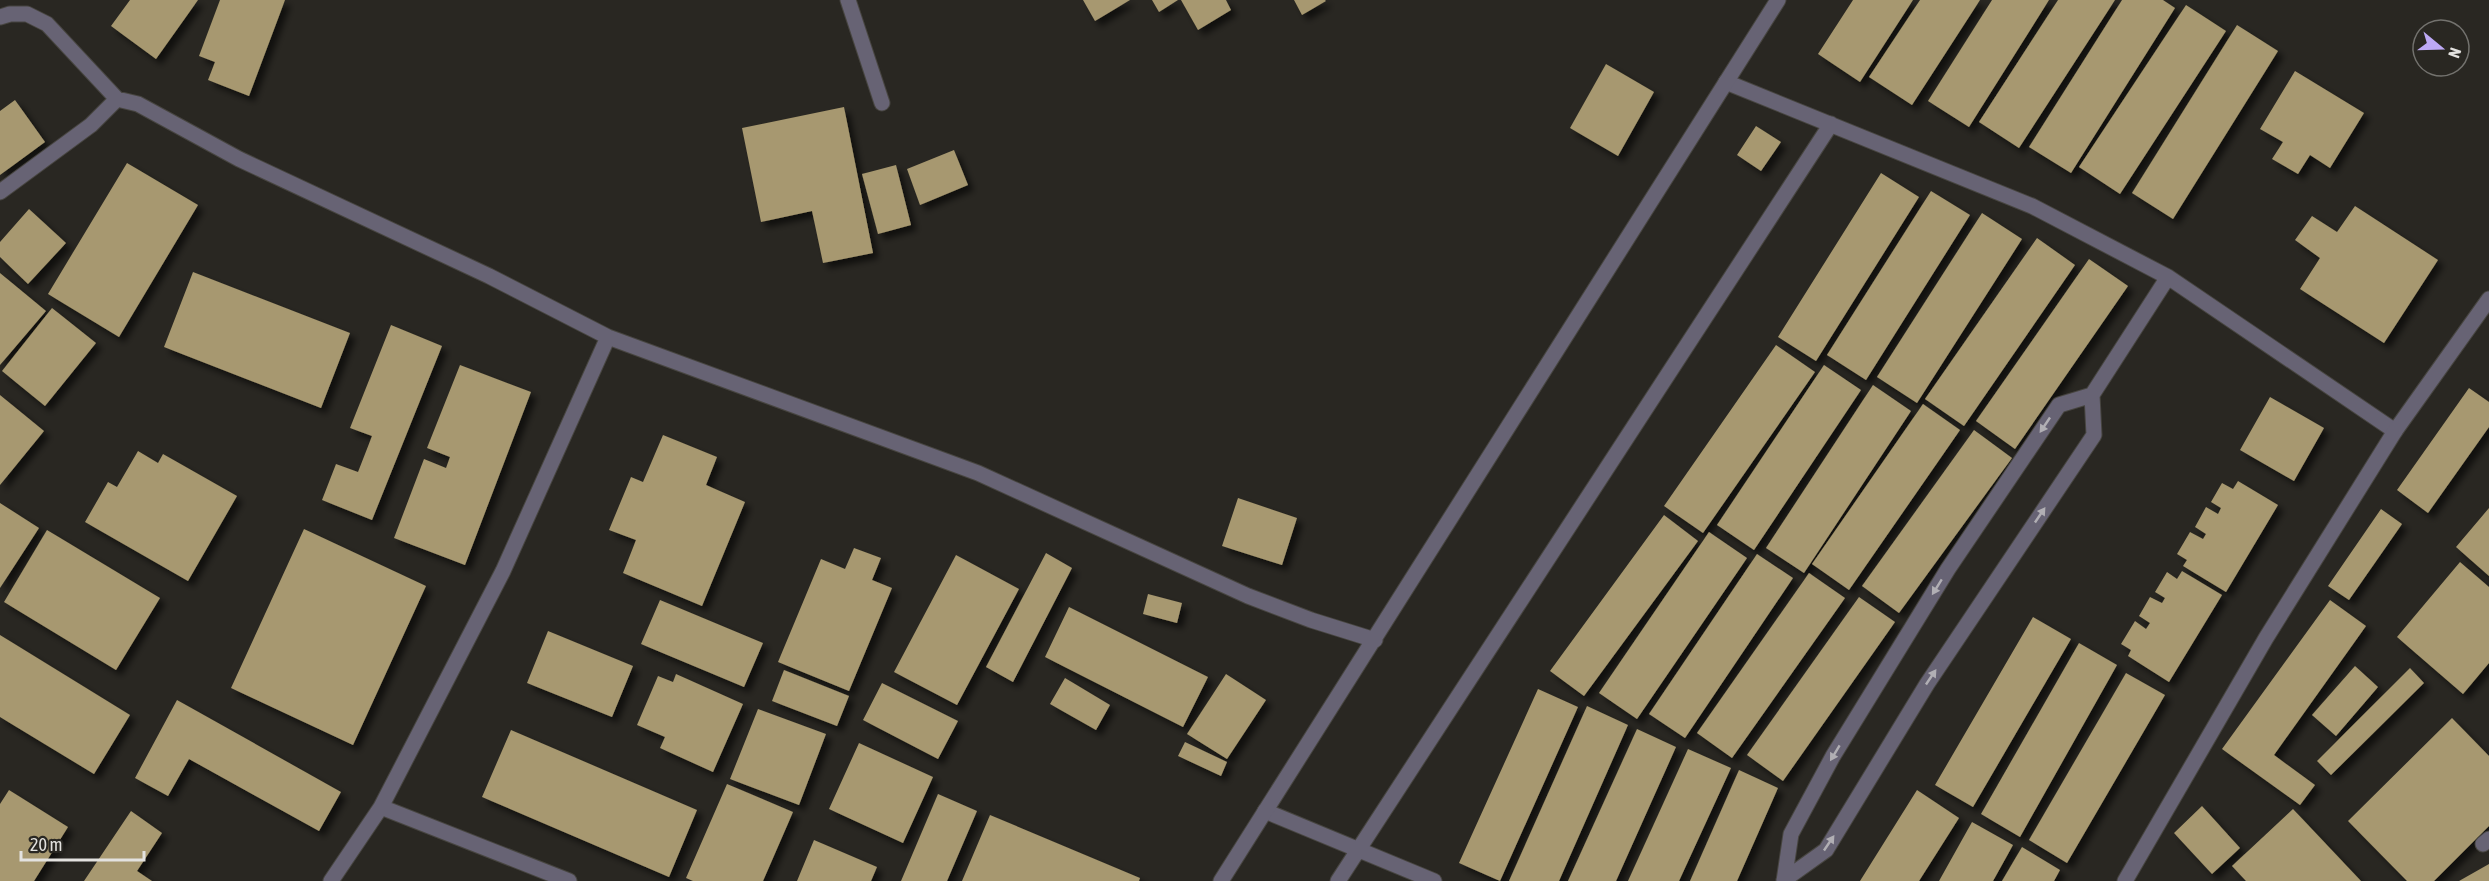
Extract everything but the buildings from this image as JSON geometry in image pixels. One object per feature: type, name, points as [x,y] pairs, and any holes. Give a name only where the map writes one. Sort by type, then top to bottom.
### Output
[{"type":"street","points":[[848,0],[882,103]]},
{"type":"street","points":[[1221,881],[1778,0]]},
{"type":"street","points":[[0,17],[10,14],[27,14],[47,24],[117,99],[138,104],[239,159],[489,276],[608,337],[978,473],[1248,596],[1311,620],[1375,640]]},
{"type":"street","points":[[1726,82],[2032,206],[2168,277],[2395,431]]},
{"type":"street","points":[[0,192],[91,125],[117,99]]},
{"type":"street","points":[[1338,881],[1831,124]]},
{"type":"street","points":[[1784,880],[1826,850],[1927,684],[2094,435],[2092,395],[2168,277]]},
{"type":"street","points":[[2125,881],[2266,639],[2395,431],[2489,299]]},
{"type":"street","points":[[331,881],[381,807],[503,571],[608,337]]},
{"type":"street","points":[[1784,880],[1791,834],[1833,756],[1948,569],[2059,405],[2092,395]]},
{"type":"street","points":[[381,807],[569,881]]},
{"type":"street","points":[[1265,811],[1434,881]]}]
